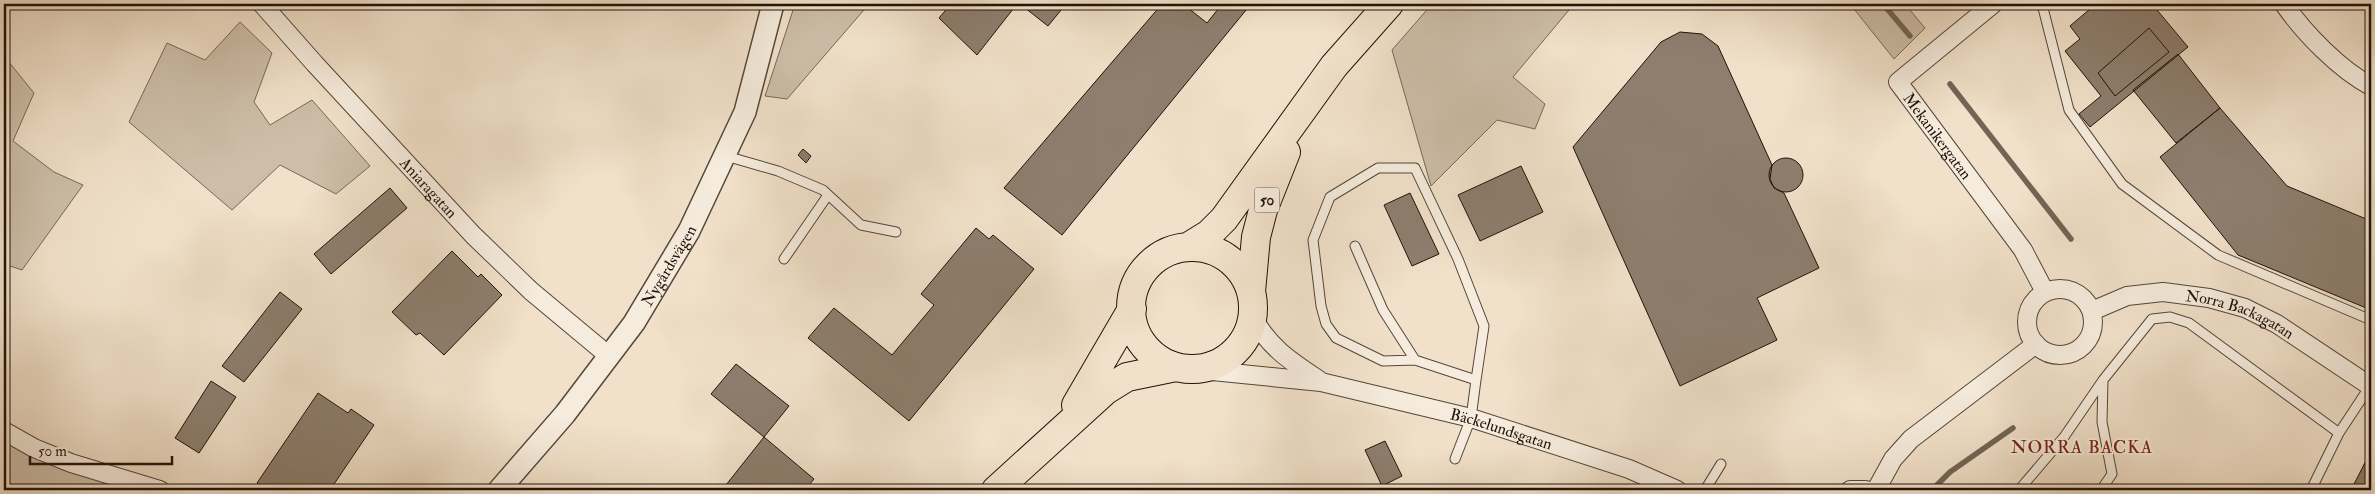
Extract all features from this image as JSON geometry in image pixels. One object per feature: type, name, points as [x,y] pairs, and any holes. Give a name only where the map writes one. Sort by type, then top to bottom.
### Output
[{"type":"highway","name":"50","points":[[1188,247],[1209,234],[1224,219],[1334,66],[1388,4]]},
{"type":"highway","name":"50","points":[[1252,304],[1256,237],[1263,210],[1301,113]]},
{"type":"highway","points":[[996,490],[1106,390],[1126,377],[1209,366],[1231,354],[1248,334],[1252,304],[1246,279],[1227,258],[1202,248],[1188,247],[1166,253],[1147,267],[1136,287],[1132,309],[1133,322],[1144,345],[1164,362],[1184,368]]},
{"type":"highway","points":[[1059,431],[1094,378],[1132,309]]},
{"type":"street","name":"Aniaragatan","points":[[262,4],[473,235],[531,291],[609,356]]},
{"type":"street","name":"Nygårdsvägen","points":[[499,490],[565,414],[634,323],[690,231],[745,112],[773,4]]},
{"type":"street","name":"Mekanikergatan","points":[[1993,4],[1898,82],[2023,250],[2045,292]]},
{"type":"street","points":[[2284,4],[2295,21],[2354,77],[2371,86]]},
{"type":"street","points":[[2056,289],[2072,291],[2086,300],[2092,311],[2094,322],[2092,333],[2078,351],[2067,355],[2056,355],[2045,351],[2030,336],[2027,316],[2037,298],[2045,292],[2056,289]]},
{"type":"street","name":"Norra Backagatan","points":[[2092,311],[2127,296],[2163,292],[2218,301],[2245,308],[2277,324],[2371,385]]},
{"type":"street","name":"Bäckelundsgatan","points":[[1252,304],[1261,333],[1284,357],[1321,382]]},
{"type":"street","points":[[1876,490],[1893,459],[1911,439],[2036,344]]},
{"type":"street","name":"Bäckelundsgatan","points":[[1184,368],[1321,382],[1471,418],[1629,470],[1677,490]]},
{"type":"street","points":[[4,431],[34,448],[70,463],[160,490]]},
{"type":"street","points":[[1850,490],[1866,490]]},
{"type":"lane","points":[[2042,4],[2069,110],[2122,184],[2218,254],[2371,320]]},
{"type":"lane","points":[[726,156],[778,171],[823,190],[861,225],[896,232]]},
{"type":"lane","points":[[1455,459],[1471,418],[1484,326],[1458,259],[1415,168],[1378,168],[1330,197],[1313,240],[1320,306],[1326,324],[1336,338],[1383,361],[1415,360],[1476,380]]},
{"type":"lane","points":[[784,259],[828,195]]},
{"type":"lane","points":[[1354,246],[1383,310],[1415,360]]},
{"type":"lane","points":[[2019,490],[2064,437],[2103,380],[2152,319],[2170,317],[2189,323],[2339,433]]},
{"type":"lane","points":[[2101,490],[2112,474],[2102,422],[2103,380]]},
{"type":"lane","points":[[2310,490],[2339,433],[2371,385]]},
{"type":"lane","points":[[1705,490],[1721,464]]},
{"type":"shaded area","points":[[795,4],[869,4],[787,99],[765,96]]},
{"type":"shaded area","points":[[1432,4],[1574,4],[1513,77],[1545,104],[1535,129],[1497,120],[1431,186],[1392,50]]},
{"type":"shaded area","points":[[1850,4],[1905,4],[1925,28],[1894,59]]},
{"type":"shaded area","points":[[240,22],[272,53],[254,102],[270,125],[312,100],[370,166],[336,194],[280,165],[232,210],[129,122],[167,43],[205,60]]},
{"type":"shaded area","points":[[8,61],[34,93],[13,141],[54,172],[83,185],[22,270],[4,264],[4,68]]},
{"type":"shaded area","points":[[4,435],[107,480],[108,490],[4,490]]},
{"type":"building","points":[[951,4],[1017,4],[977,55],[939,18]]},
{"type":"building","points":[[1020,4],[1066,4],[1048,26]]},
{"type":"building","points":[[1162,4],[1183,4],[1207,23],[1222,4],[1251,4],[1062,235],[1004,188]]},
{"type":"building","points":[[2096,4],[2152,4],[2188,47],[2090,127],[2079,114],[2101,96],[2065,51],[2080,39],[2070,26]]},
{"type":"building","points":[[2149,28],[2169,52],[2115,96],[2098,73]]},
{"type":"building","points":[[1680,32],[1702,34],[1718,46],[1772,165],[1770,179],[1774,188],[1784,193],[1819,268],[1757,298],[1777,340],[1680,386],[1573,147],[1661,42]]},
{"type":"building","points":[[2178,54],[2220,108],[2176,143],[2133,90]]},
{"type":"building","points":[[2220,108],[2287,186],[2371,221],[2371,310],[2238,255],[2160,157]]},
{"type":"building","points":[[803,149],[811,156],[806,163],[798,155]]},
{"type":"building","points":[[1786,158],[1798,163],[1803,175],[1798,187],[1786,192],[1774,187],[1769,175],[1774,163]]},
{"type":"building","points":[[1521,166],[1543,212],[1480,241],[1458,195]]},
{"type":"building","points":[[390,188],[407,208],[331,274],[314,254]]},
{"type":"building","points":[[1410,193],[1439,254],[1412,266],[1384,205]]},
{"type":"building","points":[[976,228],[989,239],[993,235],[1034,269],[909,421],[808,338],[834,308],[892,355],[934,305],[921,294]]},
{"type":"building","points":[[452,251],[478,277],[481,274],[502,295],[444,355],[420,333],[416,335],[392,312]]},
{"type":"building","points":[[280,292],[302,309],[244,382],[222,366]]},
{"type":"building","points":[[736,364],[789,406],[764,437],[711,394]]},
{"type":"building","points":[[211,381],[236,397],[199,453],[175,438]]},
{"type":"building","points":[[318,393],[348,413],[351,409],[374,425],[330,490],[267,490],[257,483]]},
{"type":"building","points":[[764,437],[814,479],[805,490],[722,490]]},
{"type":"building","points":[[1385,441],[1402,476],[1382,486],[1365,450]]},
{"type":"building","points":[[2371,451],[2371,490],[2351,490]]},
{"type":"waterway","points":[[1883,4],[1910,36]]},
{"type":"waterway","points":[[1950,84],[2071,239]]},
{"type":"waterway","points":[[1932,490],[1950,472],[2013,428]]},
{"type":"district","name":"NORRA BACKA","points":[[2082,447]]}]
